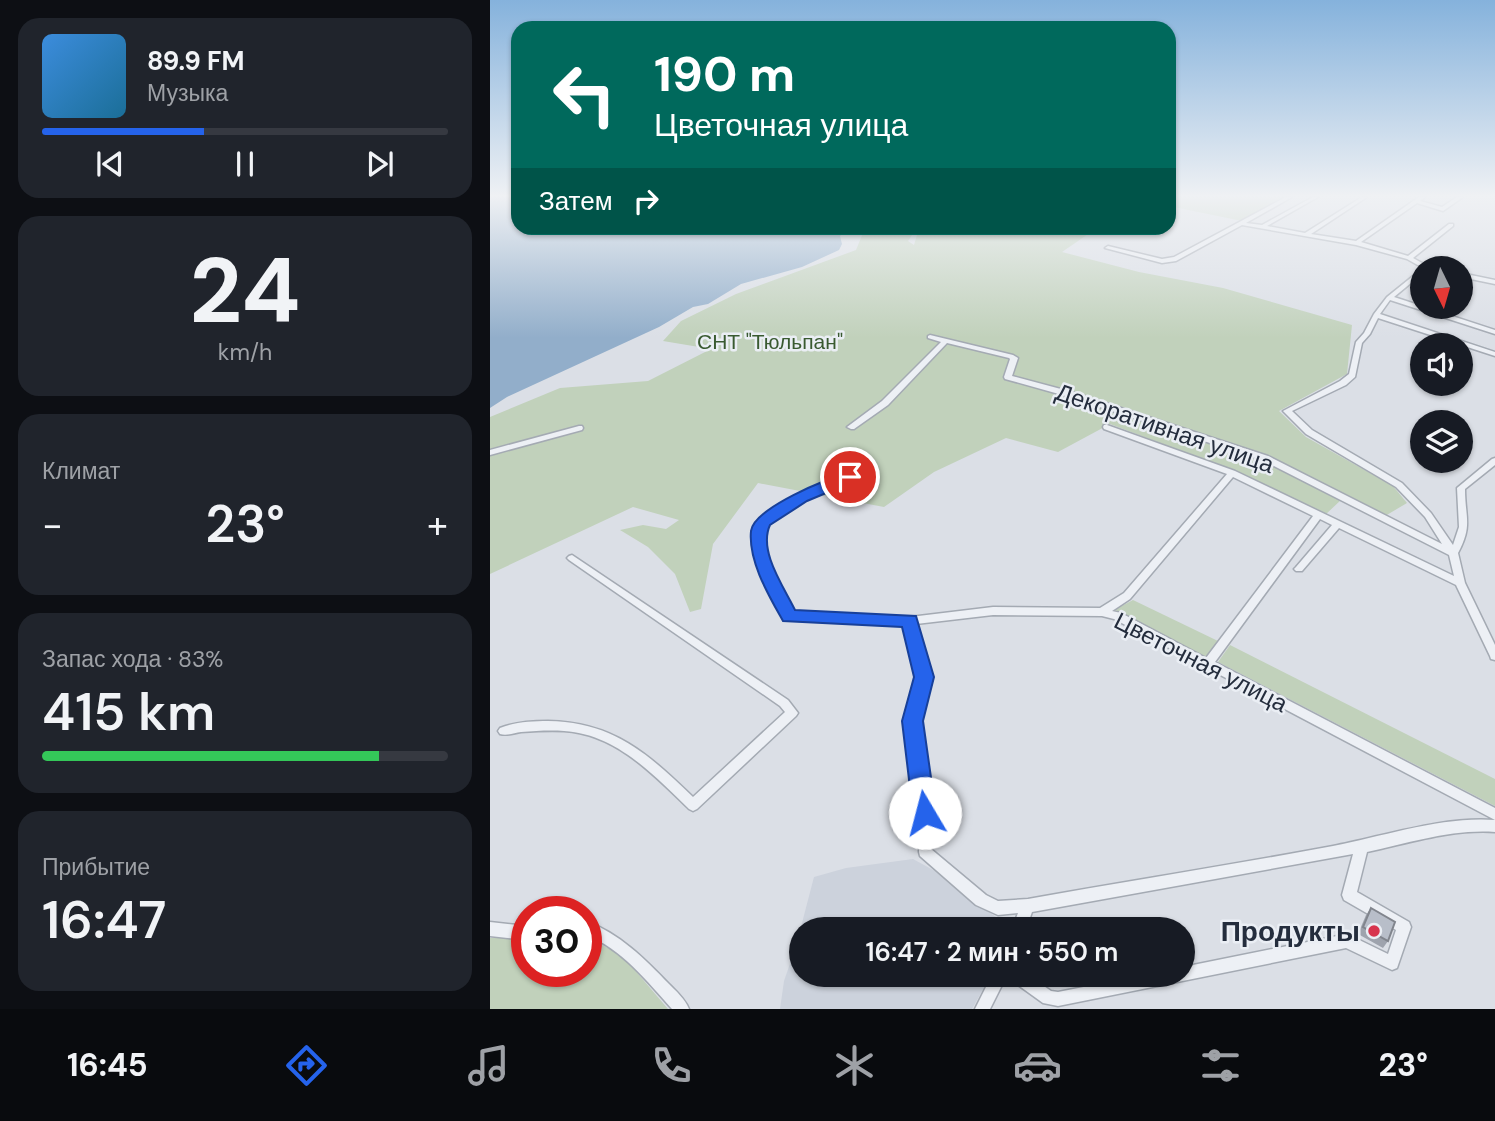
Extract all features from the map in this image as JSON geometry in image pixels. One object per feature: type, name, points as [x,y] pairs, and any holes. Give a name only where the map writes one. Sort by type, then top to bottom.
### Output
[{"type":"street","points":[[1108,248],[1162,261],[1177,259],[1205,244]]},
{"type":"street","points":[[1361,244],[1409,258],[1427,244]]},
{"type":"street","points":[[1474,278],[1495,282]]},
{"type":"street","points":[[1410,280],[1389,298],[1376,315],[1367,334],[1359,342],[1352,375],[1342,383],[1287,411],[1308,432],[1399,485],[1428,515],[1453,553],[1460,583],[1495,656]]},
{"type":"street","points":[[1389,298],[1495,332]]},
{"type":"street","points":[[1376,315],[1495,354]]},
{"type":"street","name":"Декоративная улица","points":[[930,337],[1011,356],[1014,358],[1009,377],[1265,458],[1453,553]]},
{"type":"street","points":[[851,428],[885,403],[945,341]]},
{"type":"street","points":[[1107,427],[1232,472],[1460,583]]},
{"type":"street","points":[[490,453],[579,428]]},
{"type":"street","points":[[1453,553],[1461,540],[1465,520],[1461,488],[1495,461]]},
{"type":"street","points":[[1102,612],[1127,596],[1232,472]]},
{"type":"street","name":"Цветочная улица","points":[[850,477],[801,498],[763,521],[759,529],[764,565],[789,617],[910,621],[993,611],[1102,612],[1117,616],[1495,814]]},
{"type":"street","points":[[1208,663],[1319,514]]},
{"type":"street","points":[[1299,569],[1338,523]]},
{"type":"street","points":[[504,731],[567,725],[603,733],[645,758],[693,806],[792,713],[784,703],[572,558]]},
{"type":"street","points":[[910,621],[924,677],[912,721],[925,813],[925,852],[981,900],[998,908],[1028,906],[1427,832],[1476,825],[1495,826]]},
{"type":"street","points":[[1195,971],[1347,941],[1392,962],[1404,927],[1349,895],[1362,846]]},
{"type":"street","points":[[1024,917],[1028,906]]},
{"type":"street","points":[[490,929],[511,931]]},
{"type":"street","points":[[602,933],[649,973],[682,1009]]},
{"type":"street","points":[[982,1009],[994,987]]},
{"type":"street","points":[[1033,987],[1048,998],[1058,999],[1118,987]]},
{"type":"shaded area","points":[[913,859],[935,871],[996,917],[804,917],[814,877],[846,868]]},
{"type":"shaded area","points":[[789,966],[789,987],[984,987],[972,1009],[780,1009]]},
{"type":"green space","name":"СНТ \"Тюльпан\"","points":[[858,244],[1074,244],[1062,252],[1139,272],[1223,288],[1352,325],[1347,374],[1279,411],[1306,437],[1393,486],[1407,503],[1380,519],[1341,500],[1325,515],[1242,474],[1110,424],[1058,452],[1006,438],[934,472],[884,507],[758,483],[713,544],[701,609],[690,612],[675,574],[648,547],[620,530],[643,525],[666,529],[679,520],[633,507],[490,574],[490,417],[560,388],[648,381],[711,349],[663,341],[681,321],[736,294],[856,250]]},
{"type":"green space","points":[[1133,600],[1218,641],[1206,657],[1114,610]]},
{"type":"green space","points":[[1230,645],[1495,779],[1495,806],[1218,662]]},
{"type":"green space","points":[[490,938],[511,938],[511,987],[602,987],[602,945],[622,955],[668,1009],[490,1009]]},
{"type":"water","points":[[490,244],[842,244],[839,250],[802,267],[741,284],[708,304],[693,307],[659,327],[507,397],[490,408]]},
{"type":"building","points":[[1371,908],[1395,922],[1388,941],[1363,927]]},
{"type":"place","name":"Продукты","points":[[1374,931]]},
{"type":"route","points":[[850,477],[801,498],[763,521],[759,529],[764,565],[789,617],[910,621],[924,677],[912,721],[925,813]]}]
